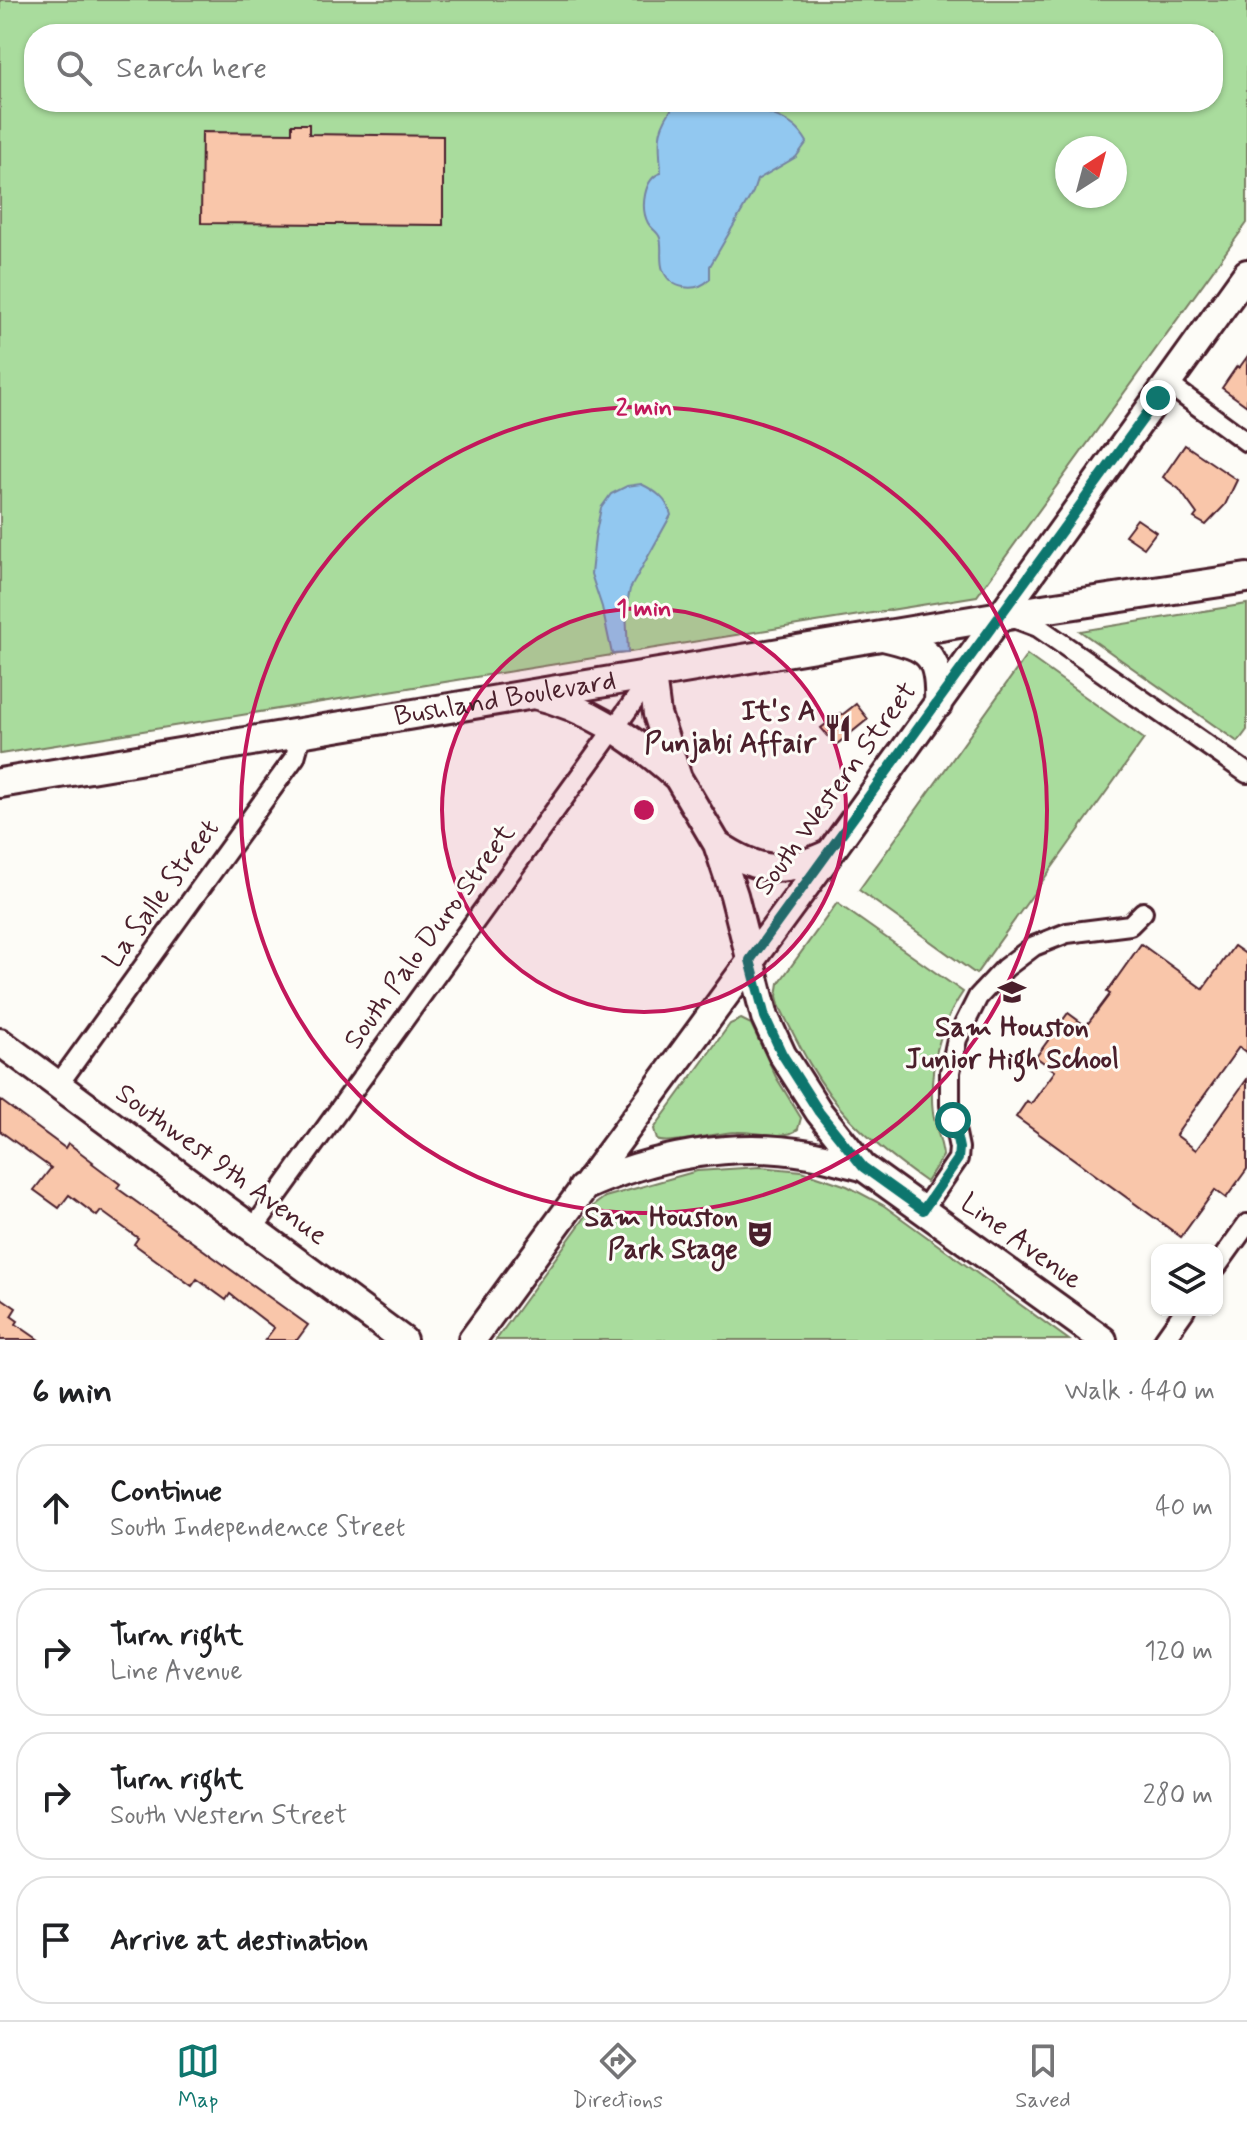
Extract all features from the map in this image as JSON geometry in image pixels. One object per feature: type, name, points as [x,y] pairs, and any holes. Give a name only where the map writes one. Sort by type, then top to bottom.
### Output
[{"type":"main road","name":"South Western Street","points":[[472,1340],[938,705],[1247,273]]},
{"type":"main road","name":"Bushland Boulevard","points":[[0,783],[1001,616],[1247,578]]},
{"type":"main road","points":[[883,637],[908,643],[931,657],[939,679],[938,705]]},
{"type":"main road","points":[[652,676],[657,714],[678,778]]},
{"type":"main road","points":[[531,694],[579,709],[615,728],[678,778]]},
{"type":"main road","name":"Line Avenue","points":[[678,778],[717,844],[737,905],[765,1017],[782,1054],[819,1112],[863,1167],[1103,1340]]},
{"type":"main road","points":[[717,844],[735,857],[778,869],[804,865],[830,853]]},
{"type":"main road","name":"Southwest 9th Avenue","points":[[0,1042],[403,1340]]},
{"type":"main road","name":"Line Avenue","points":[[581,1188],[642,1164],[714,1152],[757,1150],[809,1153],[863,1167]]},
{"type":"street","points":[[1168,384],[1247,442]]},
{"type":"street","points":[[1001,616],[1024,620],[1038,627],[1246,770]]},
{"type":"street","name":"South Palo Duro Street","points":[[253,1229],[652,676]]},
{"type":"street","name":"La Salle Street","points":[[58,1085],[295,757],[302,732]]},
{"type":"street","points":[[923,1210],[958,1159],[959,1148],[950,1105],[950,1072],[957,1039],[978,997],[1005,968],[1034,946],[1067,933],[1130,925],[1143,912]]},
{"type":"street","points":[[1223,1258],[1247,1224]]},
{"type":"street","points":[[1164,1340],[1181,1316]]},
{"type":"green space","points":[[0,0],[1247,0],[1247,223],[977,596],[0,754]]},
{"type":"green space","points":[[1247,604],[1247,730],[1238,742],[1080,631]]},
{"type":"green space","points":[[1027,655],[1144,739],[976,974],[859,890]]},
{"type":"green space","points":[[837,903],[963,992],[947,1020],[934,1065],[933,1113],[943,1156],[926,1182],[876,1144],[838,1106],[810,1064],[779,1005],[779,983]]},
{"type":"green space","points":[[741,1019],[751,1024],[776,1077],[801,1118],[798,1129],[785,1134],[737,1132],[672,1141],[657,1140],[654,1129],[660,1120],[730,1024]]},
{"type":"green space","points":[[760,1167],[802,1171],[847,1186],[883,1205],[1069,1340],[496,1340],[594,1205],[605,1197],[697,1171]]},
{"type":"water","points":[[670,112],[763,112],[785,120],[807,142],[796,157],[757,180],[710,266],[710,279],[691,288],[678,285],[667,277],[661,262],[660,238],[646,217],[644,202],[647,187],[661,173],[660,137]]},
{"type":"water","points":[[641,484],[660,496],[671,515],[630,589],[626,609],[628,653],[612,654],[591,574],[595,537],[601,508],[611,494],[627,486]]},
{"type":"building","points":[[292,124],[309,124],[309,134],[443,136],[443,225],[201,223],[202,132],[292,133]]},
{"type":"building","points":[[1247,357],[1247,406],[1222,388]]},
{"type":"building","points":[[1185,445],[1237,480],[1225,505],[1206,525],[1194,518],[1197,514],[1179,489],[1163,477]]},
{"type":"building","points":[[1137,519],[1156,532],[1144,548],[1125,535]]},
{"type":"building","points":[[856,704],[868,719],[836,745],[821,728]]},
{"type":"building","points":[[1141,944],[1203,989],[1234,946],[1247,955],[1247,1053],[1239,1047],[1176,1135],[1196,1150],[1247,1079],[1247,1169],[1226,1198],[1215,1190],[1181,1237],[1016,1117],[1027,1101],[1031,1104],[1055,1071],[1036,1057],[1068,1013],[1086,1026]]},
{"type":"building","points":[[0,1100],[65,1148],[68,1143],[120,1184],[117,1188],[308,1325],[297,1340],[265,1340],[274,1328],[230,1294],[226,1300],[197,1279],[192,1286],[134,1244],[138,1238],[101,1211],[97,1216],[69,1195],[59,1208],[34,1190],[51,1168],[0,1131]]},
{"type":"building","points":[[0,1297],[16,1308],[11,1316],[18,1321],[16,1324],[39,1340],[0,1340]]},
{"type":"place","name":"It's A Punjabi Affair","points":[[838,728]]},
{"type":"place","name":"Sam Houston Junior High School","points":[[1012,992]]},
{"type":"place","name":"Sam Houston Park Stage","points":[[760,1234]]},
{"type":"route","points":[[953,1120],[958,1159],[923,1210],[863,1167],[819,1112],[782,1054],[765,1017],[750,960],[1158,398]]}]
